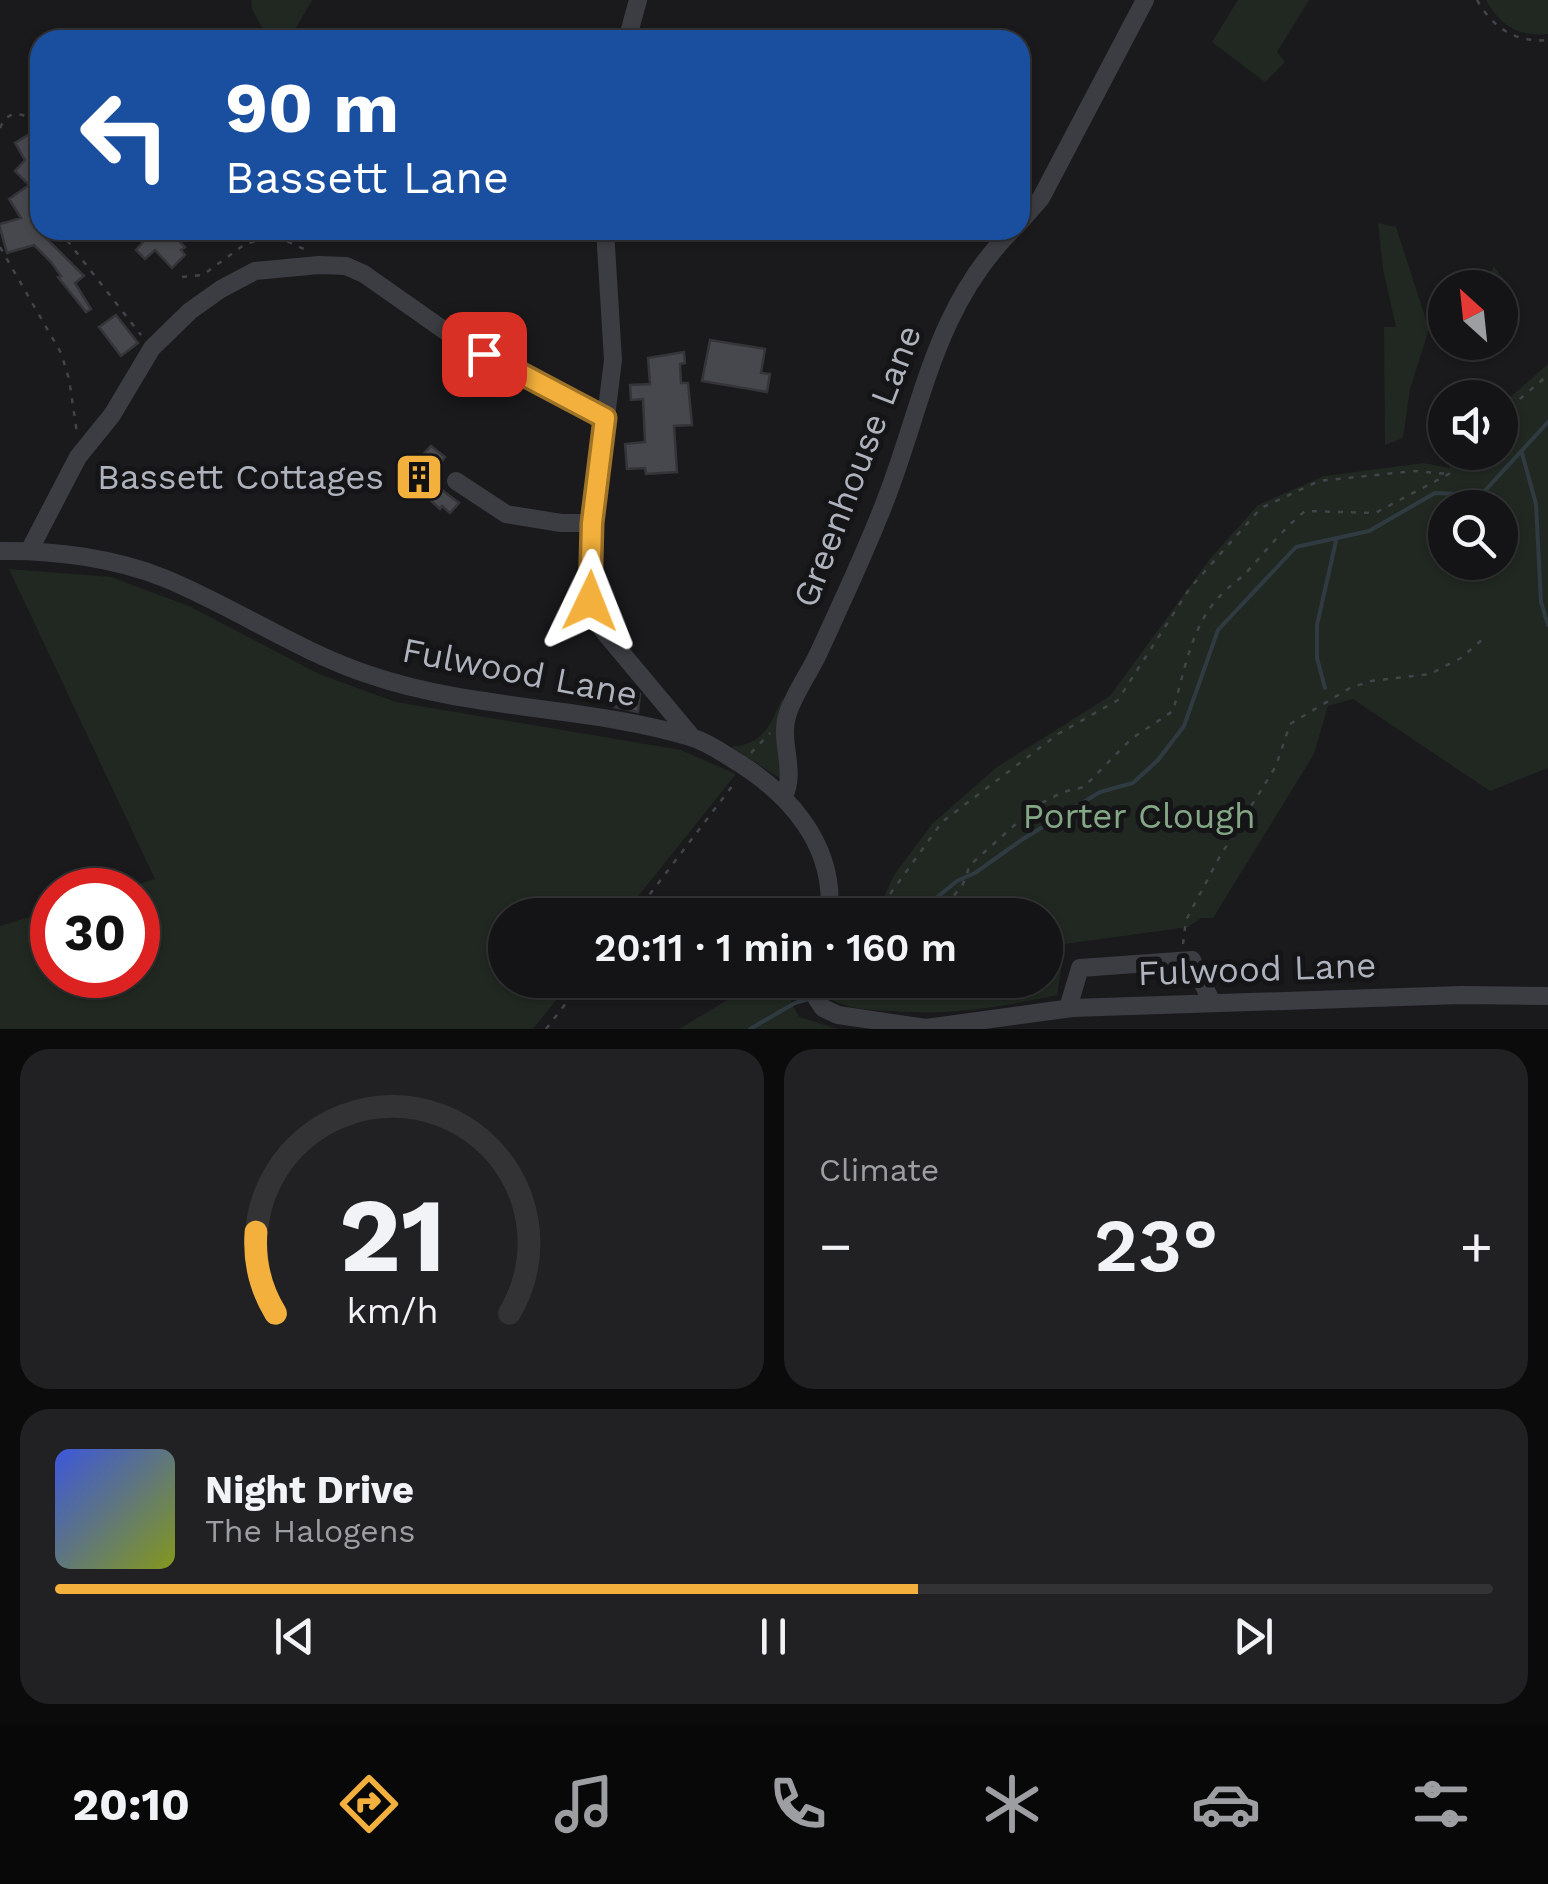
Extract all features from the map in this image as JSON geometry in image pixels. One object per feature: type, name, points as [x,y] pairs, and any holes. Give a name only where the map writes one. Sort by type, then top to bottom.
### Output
[{"type":"street","points":[[630,30],[638,0]]},
{"type":"street","points":[[1030,211],[1041,198],[1145,0]]},
{"type":"street","points":[[605,240],[613,360],[592,523],[590,601],[594,617],[692,737]]},
{"type":"street","name":"Greenhouse Lane","points":[[784,796],[789,787],[784,736],[788,710],[818,656],[880,516],[909,436],[925,375],[956,304],[973,276],[1004,240]]},
{"type":"street","points":[[29,551],[82,452],[112,415],[152,348],[221,288],[255,272],[346,266],[364,274],[458,340],[605,418]]},
{"type":"street","points":[[456,481],[506,514],[562,523],[592,523]]},
{"type":"street","name":"Fulwood Lane","points":[[0,551],[88,558],[163,578],[311,654],[413,688],[692,737],[740,764],[784,796],[803,818],[830,881],[830,898]]},
{"type":"street","points":[[1068,1008],[1080,968],[1192,960],[1212,1003]]},
{"type":"street","name":"Fulwood Lane","points":[[816,998],[838,1015],[926,1028],[1068,1008],[1461,995],[1548,996]]},
{"type":"path","points":[[1477,0],[1486,15],[1510,34],[1531,41],[1548,40]]},
{"type":"path","points":[[0,128],[5,116],[12,113],[30,118]]},
{"type":"path","points":[[66,240],[152,348]]},
{"type":"path","points":[[182,277],[203,275],[244,244],[260,240]]},
{"type":"path","points":[[278,240],[298,244],[319,265]]},
{"type":"path","points":[[0,248],[61,353],[82,452]]},
{"type":"path","points":[[1518,401],[1548,375]]},
{"type":"path","points":[[952,898],[968,870],[1036,806],[1063,792],[1084,787],[1131,739],[1173,712],[1191,646],[1203,621],[1218,596],[1243,576],[1283,528],[1305,511],[1375,513],[1452,470]]},
{"type":"path","points":[[888,898],[942,822],[1058,734],[1118,700],[1190,588],[1261,508],[1318,481],[1414,472],[1449,474]]},
{"type":"path","points":[[1181,961],[1186,920],[1218,858],[1276,766],[1290,724],[1350,688],[1430,674],[1461,658],[1485,637]]},
{"type":"path","points":[[647,898],[731,789],[739,776],[740,764],[772,731]]},
{"type":"path","points":[[1063,964],[1080,968]]},
{"type":"path","points":[[546,1029],[570,998]]},
{"type":"green space","points":[[251,0],[312,0],[295,30],[264,30]]},
{"type":"green space","points":[[1238,0],[1309,0],[1277,52],[1285,62],[1265,82],[1212,42]]},
{"type":"green space","points":[[1486,0],[1548,0],[1548,34],[1528,34],[1511,28]]},
{"type":"green space","points":[[1378,223],[1396,227],[1428,326],[1410,389],[1403,438],[1385,445],[1384,327],[1396,327]]},
{"type":"green space","name":"Porter Clough","points":[[1548,364],[1548,768],[1490,791],[1353,699],[1328,706],[1314,754],[1213,918],[1201,918],[1188,927],[1065,944],[1063,957],[1063,898],[883,898],[894,875],[932,824],[997,767],[1110,696],[1209,560],[1258,505],[1324,476],[1428,464],[1428,470],[1518,470],[1518,390]]},
{"type":"green space","points":[[9,569],[111,577],[189,606],[319,674],[396,702],[681,750],[736,774],[637,898],[488,898],[488,998],[558,998],[533,1029],[0,1029],[0,926],[30,917],[30,998],[160,998],[160,868],[150,868]]},
{"type":"green space","points":[[783,697],[783,780],[731,747],[759,737]]},
{"type":"green space","points":[[731,998],[792,998],[799,1017],[838,1029],[679,1029]]},
{"type":"green space","name":"Porter Clough","points":[[1042,998],[936,1012],[862,1009],[832,1000]]},
{"type":"building","points":[[30,134],[30,240],[48,240],[84,276],[75,283],[91,309],[86,312],[51,262],[34,245],[7,253],[0,224],[21,218],[9,199],[29,185],[15,171],[25,160],[15,143]]},
{"type":"building","points":[[145,240],[178,240],[185,247],[181,250],[185,255],[172,268],[155,250],[145,259],[136,250]]},
{"type":"building","points":[[116,315],[138,343],[121,356],[99,327]]},
{"type":"building","points":[[710,340],[765,349],[761,373],[770,374],[767,392],[702,381]]},
{"type":"building","points":[[684,352],[681,383],[688,383],[692,425],[674,426],[677,472],[646,474],[645,468],[627,469],[625,444],[645,442],[643,399],[631,400],[630,385],[650,384],[648,358]]},
{"type":"building","name":"Bassett Cottages","points":[[431,446],[445,457],[429,480],[459,503],[450,513],[442,506],[440,509],[408,480],[414,473],[409,469]]},
{"type":"building","points":[[623,692],[640,694],[638,712],[614,707],[614,701],[622,701]]},
{"type":"waterway","points":[[936,898],[1100,792],[1133,783],[1158,760],[1184,726],[1218,630],[1296,547],[1369,531],[1435,493],[1481,495],[1548,422]]},
{"type":"waterway","points":[[1522,453],[1536,504],[1541,602],[1548,625]]},
{"type":"waterway","points":[[1325,688],[1317,658],[1317,625],[1336,541]]},
{"type":"waterway","points":[[750,1029],[795,1003],[812,998]]},
{"type":"place","name":"Bassett Cottages","points":[[419,477]]},
{"type":"route","points":[[484,354],[605,418],[592,523],[590,601]]}]
